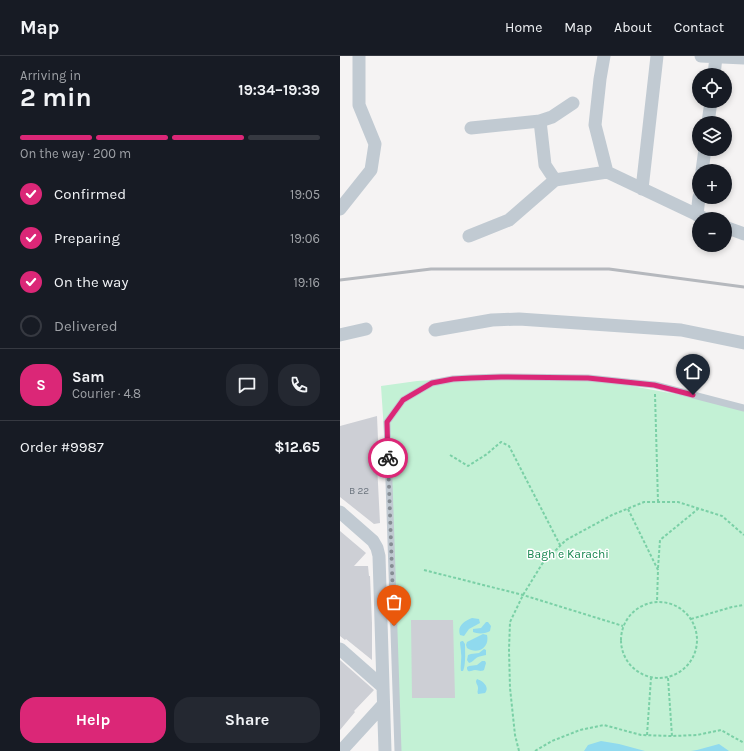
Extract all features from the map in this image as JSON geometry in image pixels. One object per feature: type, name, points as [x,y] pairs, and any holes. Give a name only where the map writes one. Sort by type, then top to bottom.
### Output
[{"type":"street","points":[[340,209],[371,170],[375,144],[359,105],[359,56]]},
{"type":"street","points":[[604,56],[595,125],[607,172]]},
{"type":"street","points":[[642,189],[657,56]]},
{"type":"street","points":[[701,56],[744,58]]},
{"type":"street","points":[[715,68],[716,57]]},
{"type":"street","points":[[470,128],[540,121],[552,117],[573,103]]},
{"type":"street","points":[[540,121],[545,165],[555,180]]},
{"type":"street","points":[[469,236],[509,220],[555,180],[607,172],[692,213]]},
{"type":"street","points":[[732,230],[744,234]]},
{"type":"street","points":[[435,330],[492,320],[520,319],[681,330],[744,344]]},
{"type":"street","points":[[340,335],[366,329]]},
{"type":"street","points":[[340,512],[373,541],[379,556],[385,751]]},
{"type":"street","points":[[340,649],[382,686]]},
{"type":"street","points":[[341,751],[384,705]]},
{"type":"lane","points":[[398,751],[387,422],[403,400],[432,383],[453,379],[501,377],[588,378],[654,385],[744,408]]},
{"type":"path","points":[[654,385],[658,502]]},
{"type":"path","points":[[450,455],[468,466],[487,454],[501,442],[509,446],[561,545]]},
{"type":"path","points":[[519,751],[515,735],[510,688],[510,622],[523,595],[542,564],[566,540],[605,518],[644,502],[678,502],[722,516],[744,534]]},
{"type":"path","points":[[628,509],[658,570]]},
{"type":"path","points":[[657,602],[660,540],[699,509]]},
{"type":"path","points":[[424,570],[523,595],[623,626]]},
{"type":"path","points":[[657,602],[676,606],[691,619],[698,637],[694,658],[684,670],[668,678],[659,679],[651,678],[628,664],[620,640],[623,626],[630,615],[657,602]]},
{"type":"path","points":[[691,619],[732,607],[744,606]]},
{"type":"path","points":[[647,735],[651,678]]},
{"type":"path","points":[[668,678],[672,736]]},
{"type":"path","points":[[535,751],[552,741],[580,730],[604,725],[641,735],[697,735],[720,730],[744,743]]},
{"type":"green space","name":"Bagh e Karachi","points":[[471,378],[588,378],[744,408],[744,751],[398,751],[391,536],[381,386],[417,381]]},
{"type":"water","points":[[472,618],[479,619],[480,623],[469,629],[464,636],[460,635],[460,626]]},
{"type":"water","points":[[486,622],[488,622],[491,626],[490,631],[486,633],[473,632],[473,629],[481,628]]},
{"type":"water","points":[[483,634],[487,635],[487,644],[485,647],[475,651],[467,648],[467,642]]},
{"type":"water","points":[[462,641],[465,644],[465,658],[464,668],[463,671],[461,671],[460,642]]},
{"type":"water","points":[[484,649],[486,650],[486,655],[478,657],[469,663],[467,660],[468,655],[479,653]]},
{"type":"water","points":[[482,661],[485,661],[486,663],[484,670],[468,671],[467,667],[477,665]]},
{"type":"water","points":[[477,679],[486,686],[487,689],[485,693],[478,694]]},
{"type":"water","points":[[601,741],[645,751],[584,751],[588,745]]},
{"type":"water","points":[[719,744],[729,751],[691,751],[697,750]]},
{"type":"building","points":[[377,416],[379,463],[377,464],[380,523],[374,524],[340,497],[340,426]]},
{"type":"building","points":[[340,531],[366,553],[354,566],[368,566],[370,576],[372,660],[340,636]]},
{"type":"building","points":[[411,620],[453,620],[455,698],[412,698]]},
{"type":"building","points":[[340,660],[374,690],[354,711],[355,712],[340,730]]},
{"type":"railway","points":[[340,280],[431,269],[609,269],[744,287]]},
{"type":"way so far","points":[[388,458],[394,626]]},
{"type":"route","points":[[388,458],[387,422],[403,400],[432,383],[453,379],[501,377],[588,378],[654,385],[693,395]]}]
